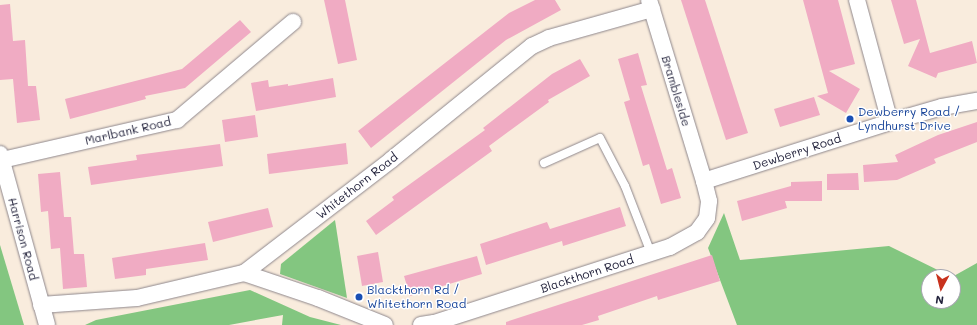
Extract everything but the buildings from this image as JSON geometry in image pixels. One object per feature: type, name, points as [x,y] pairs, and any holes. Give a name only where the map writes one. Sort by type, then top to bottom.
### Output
[{"type":"street","points":[[857,0],[890,122]]},
{"type":"street","name":"Brambleside","points":[[650,5],[704,181]]},
{"type":"street","name":"Whitethorn Road","points":[[41,306],[138,298],[244,273],[391,160],[532,46],[550,38],[650,5]]},
{"type":"street","name":"Marlbank Road","points":[[1,157],[177,120],[294,22]]},
{"type":"street","name":"Dewberry Road","points":[[704,181],[890,122],[942,107],[977,101]]},
{"type":"street","name":"Harrison Road","points":[[1,157],[47,325]]},
{"type":"street","name":"Blackthorn Road","points":[[421,325],[434,323],[651,253],[686,240],[697,232],[707,218],[709,201],[704,181]]},
{"type":"street","points":[[244,273],[318,298],[385,325]]},
{"type":"lane","points":[[544,163],[600,138],[625,186],[651,253]]},
{"type":"green space","points":[[724,213],[740,260],[889,246],[936,269],[921,269],[921,309],[961,309],[961,272],[977,263],[977,325],[737,325],[708,248]]},
{"type":"green space","points":[[335,220],[347,298],[280,274],[281,264]]},
{"type":"green space","points":[[0,245],[24,325],[0,325]]},
{"type":"green space","points":[[250,290],[310,317],[341,325],[282,325],[283,315],[229,325],[85,325],[96,320]]},
{"type":"place","name":"Dewberry Road / Lyndhurst Drive","points":[[850,119]]},
{"type":"place","name":"Blackthorn Rd / Whitethorn Road","points":[[359,297]]}]
